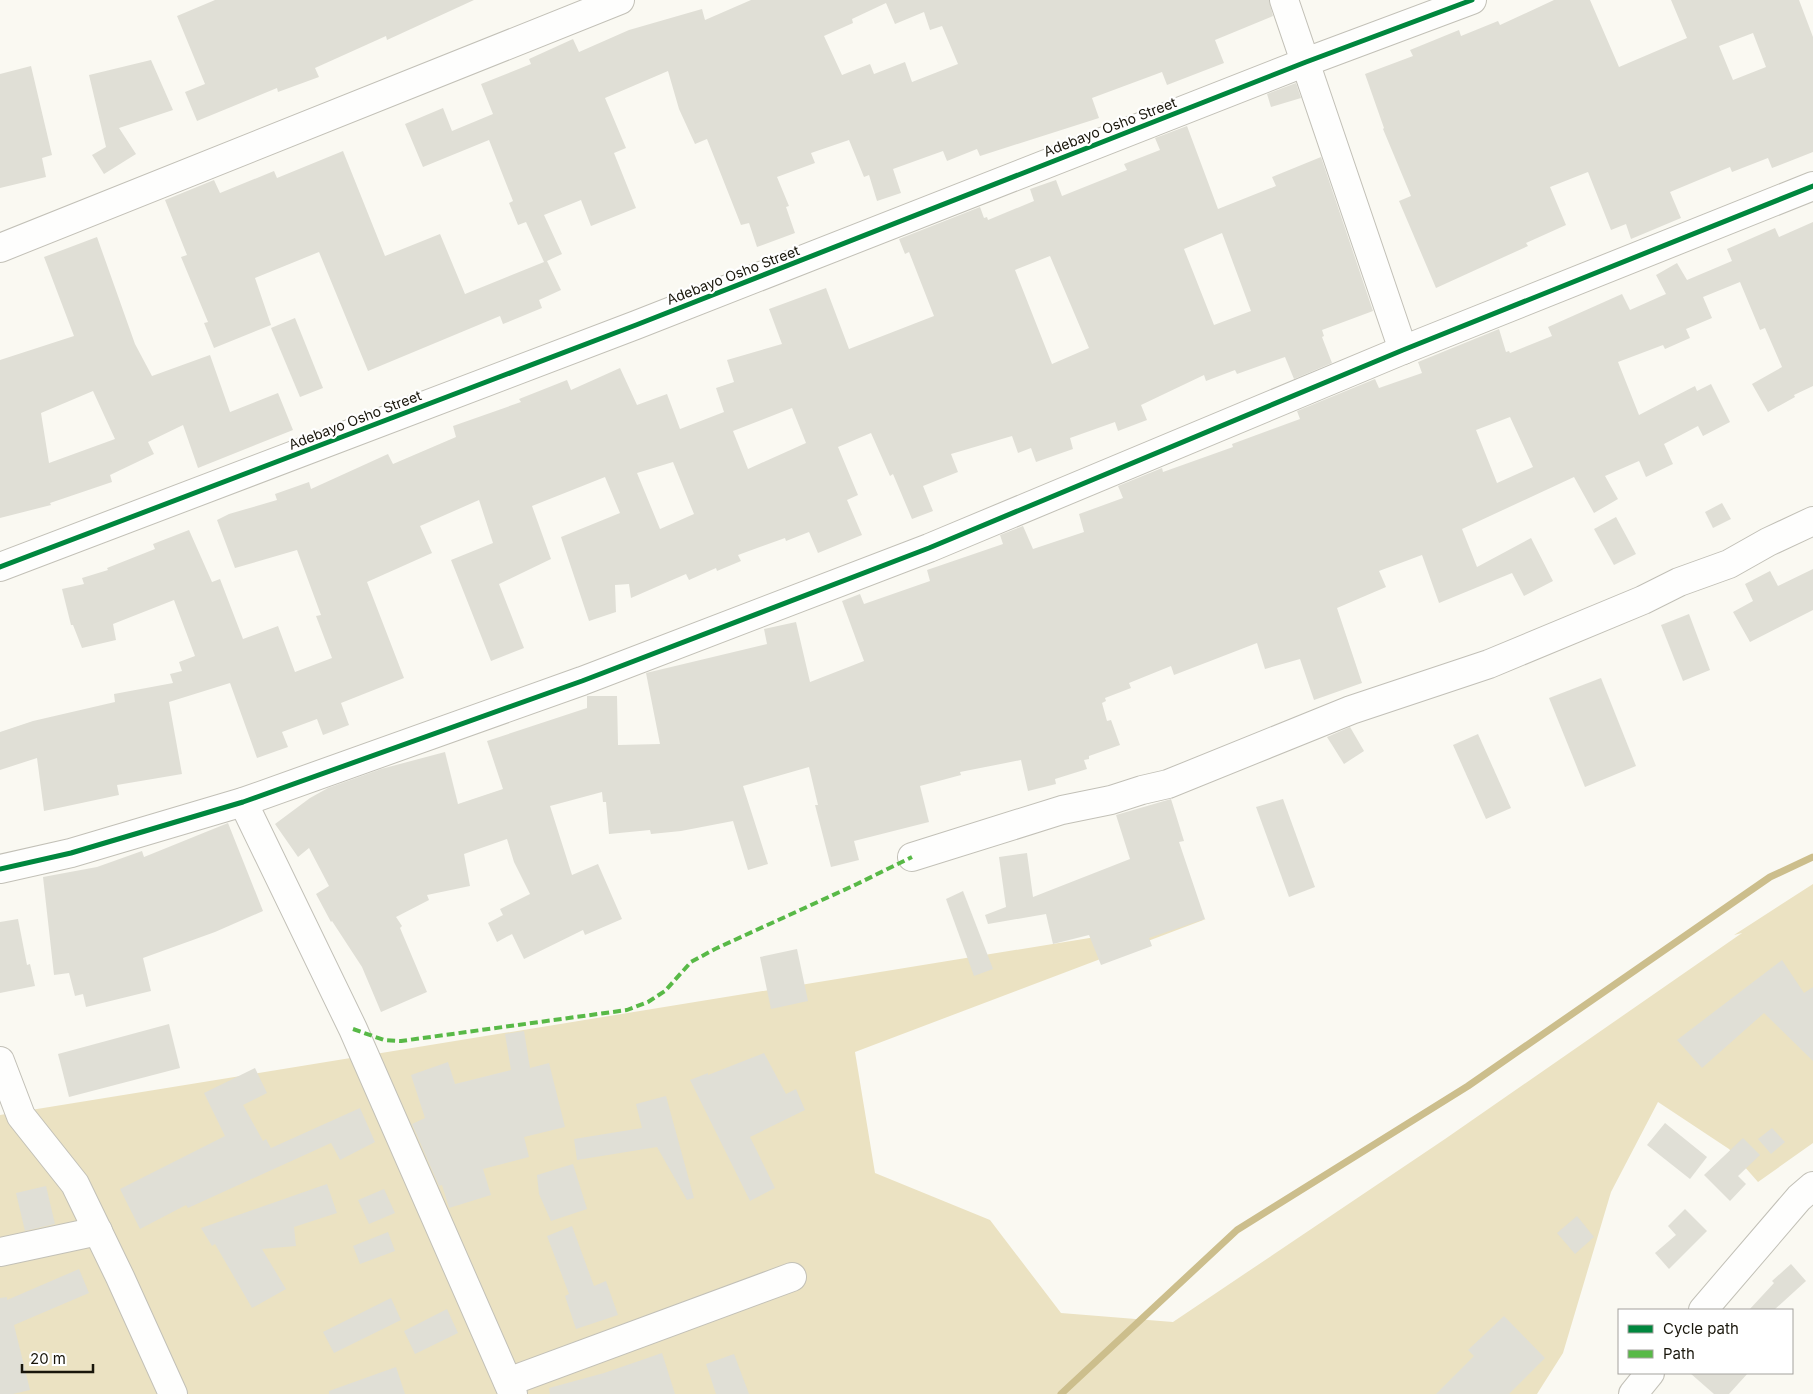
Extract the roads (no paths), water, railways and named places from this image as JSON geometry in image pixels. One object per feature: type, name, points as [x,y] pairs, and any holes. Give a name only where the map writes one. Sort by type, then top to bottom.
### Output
[{"type":"street","points":[[0,248],[620,0]]},
{"type":"street","points":[[1284,0],[1403,350]]},
{"type":"street","name":"Adebayo Osho Street","points":[[0,567],[636,325],[1306,62],[1472,0]]},
{"type":"street","points":[[0,869],[70,853],[244,802],[582,681],[929,548],[1403,350],[1813,186]]},
{"type":"street","points":[[912,857],[1062,810],[1111,800],[1168,784],[1351,710],[1489,664],[1643,600],[1679,582],[1729,564],[1768,542],[1813,521]]},
{"type":"street","points":[[244,802],[352,1029],[510,1388],[792,1277]]},
{"type":"street","points":[[0,1061],[21,1116],[75,1184],[172,1394]]},
{"type":"street","points":[[1704,1309],[1799,1198],[1813,1186]]},
{"type":"street","points":[[0,1252],[98,1232]]},
{"type":"street","points":[[1633,1394],[1649,1374]]},
{"type":"waterway","points":[[1061,1394],[1237,1230],[1468,1086],[1770,877],[1813,857]]}]
